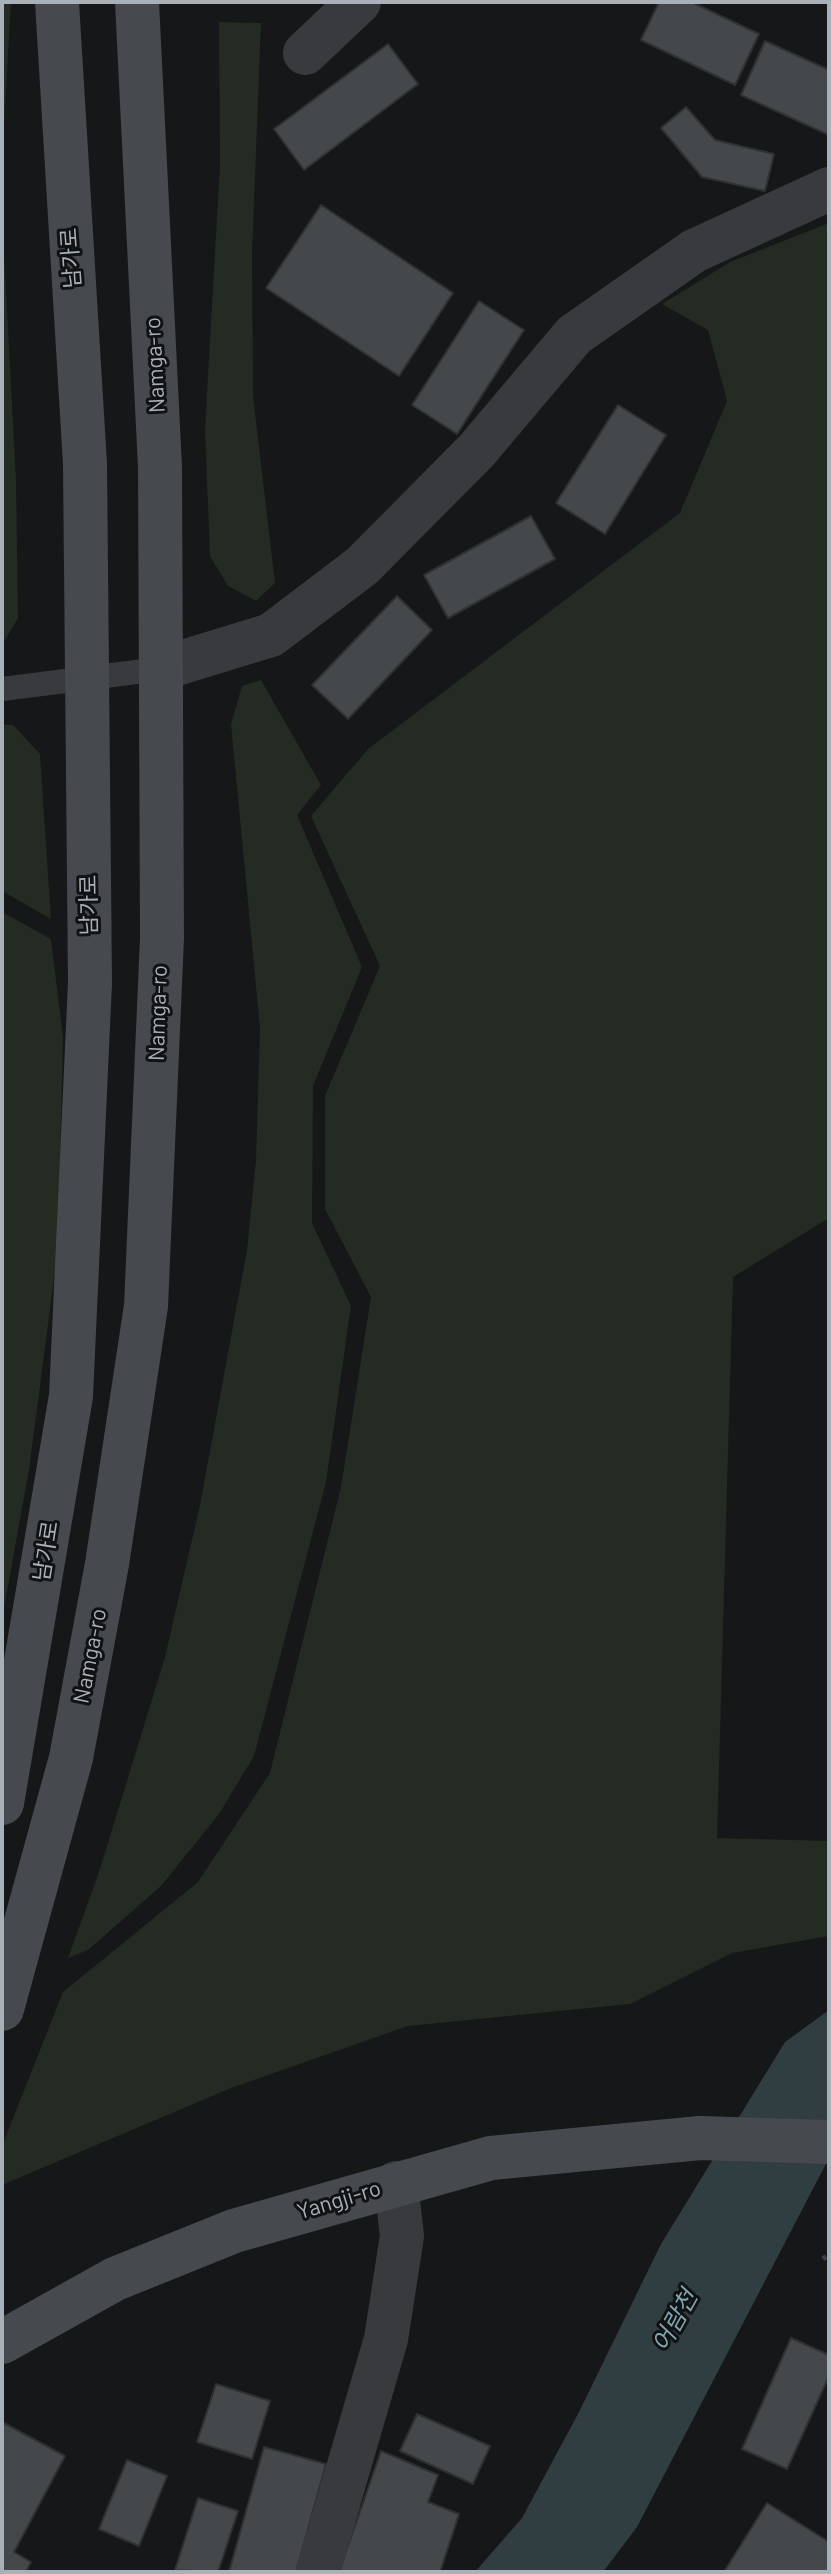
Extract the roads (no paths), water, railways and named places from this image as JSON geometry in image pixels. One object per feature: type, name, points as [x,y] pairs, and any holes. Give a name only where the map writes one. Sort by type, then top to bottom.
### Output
[{"type":"main road","name":"남가로","points":[[2,1803],[71,1396],[90,983],[85,464],[57,2]]},
{"type":"main road","name":"Namga-ro","points":[[2,2009],[71,1758],[107,1564],[146,1306],[162,938],[160,467],[137,2]]},
{"type":"main road","name":"Yangji-ro","points":[[2,2342],[115,2279],[234,2231],[491,2158],[700,2138],[829,2142]]},
{"type":"street","points":[[305,53],[359,2]]},
{"type":"street","points":[[160,669],[271,635],[362,566],[477,450],[574,335],[694,251],[829,189]]},
{"type":"street","points":[[318,2572],[386,2339],[402,2236],[396,2183]]},
{"type":"lane","points":[[2,689],[160,669]]},
{"type":"water","name":"어람천","points":[[829,2010],[829,2158],[637,2527],[603,2572],[475,2572],[522,2518],[579,2412],[661,2244],[785,2042]]}]
